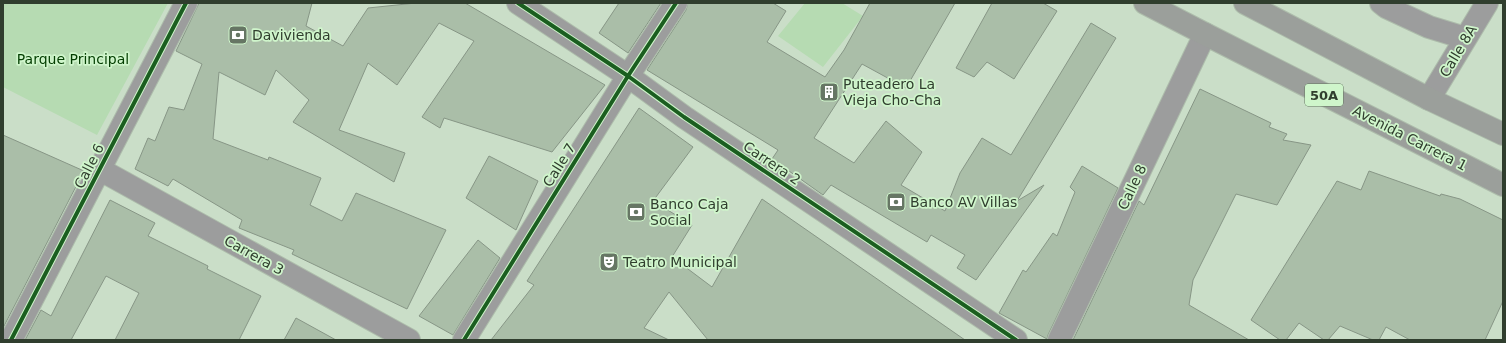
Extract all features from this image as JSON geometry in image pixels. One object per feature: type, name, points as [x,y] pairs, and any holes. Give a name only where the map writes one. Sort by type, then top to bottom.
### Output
[{"type":"main road","name":"Avenida Carrera 1","points":[[1146,3],[1503,186]]},
{"type":"main road","points":[[1245,3],[1429,99],[1503,134]]},
{"type":"street","name":"Calle 6","points":[[11,340],[186,3]]},
{"type":"street","name":"Carrera 2","points":[[518,3],[628,76],[690,122],[1016,340]]},
{"type":"street","name":"Calle 7","points":[[464,340],[628,76],[676,3]]},
{"type":"street","points":[[1381,3],[1386,7],[1429,27],[1465,38]]},
{"type":"street","name":"Calle 8A","points":[[1429,99],[1487,3]]},
{"type":"street","name":"Calle 8","points":[[1059,340],[1205,34]]},
{"type":"street","name":"Carrera 3","points":[[99,170],[409,340]]},
{"type":"green space","name":"Parque Principal","points":[[3,3],[168,3],[97,135],[3,87]]},
{"type":"green space","points":[[805,3],[842,3],[863,16],[823,67],[778,36]]},
{"type":"building","points":[[199,3],[312,3],[306,26],[343,46],[368,8],[416,3],[465,3],[605,85],[552,152],[444,118],[440,128],[422,117],[474,41],[439,23],[397,85],[368,63],[339,130],[405,153],[394,182],[293,122],[309,100],[276,70],[265,95],[219,72],[213,139],[268,160],[269,157],[321,178],[310,205],[342,221],[356,193],[446,230],[407,309],[292,254],[294,250],[239,228],[242,220],[173,179],[168,186],[135,169],[148,138],[155,141],[169,107],[184,110],[202,64],[176,51]]},
{"type":"building","points":[[619,3],[661,3],[628,53],[599,33]]},
{"type":"building","points":[[688,3],[773,3],[786,11],[767,42],[825,77],[844,50],[870,3],[955,3],[906,88],[862,64],[814,138],[854,163],[886,121],[922,152],[901,185],[945,211],[960,173],[982,138],[1011,155],[1091,23],[1116,38],[1017,201],[1044,185],[976,280],[957,268],[965,255],[931,235],[927,242],[831,185],[823,195],[772,159],[778,150],[647,70],[686,10]]},
{"type":"building","points":[[992,3],[1043,3],[1057,11],[1014,79],[987,62],[974,77],[956,68]]},
{"type":"building","points":[[1200,89],[1271,123],[1269,127],[1287,134],[1283,140],[1311,145],[1277,205],[1236,194],[1193,280],[1189,305],[1249,340],[1073,340],[1139,201],[1144,205]]},
{"type":"building","points":[[639,108],[693,147],[653,201],[692,225],[672,257],[712,287],[762,199],[965,340],[708,340],[669,292],[644,328],[669,340],[491,340],[534,285],[527,281]]},
{"type":"building","points":[[3,135],[84,171],[3,328]]},
{"type":"building","points":[[489,156],[538,181],[516,230],[466,198]]},
{"type":"building","points":[[1082,166],[1118,188],[1047,339],[999,313],[1023,270],[1026,272],[1053,233],[1057,236],[1075,192],[1070,187]]},
{"type":"building","points":[[1369,171],[1440,196],[1441,194],[1460,199],[1503,220],[1503,301],[1485,340],[1410,340],[1386,327],[1379,340],[1373,340],[1340,326],[1328,340],[1324,340],[1299,323],[1286,340],[1280,340],[1251,320],[1337,181],[1361,190]]},
{"type":"building","points":[[110,200],[155,223],[148,236],[208,266],[207,269],[261,296],[239,340],[115,340],[139,293],[106,276],[71,340],[25,340],[41,310],[51,316]]},
{"type":"building","points":[[478,240],[500,258],[453,335],[419,316]]},
{"type":"building","points":[[296,318],[336,340],[284,340]]},
{"type":"cycle path","points":[[11,340],[186,3]]},
{"type":"cycle path","points":[[518,3],[628,76],[684,117],[1016,340]]},
{"type":"cycle path","points":[[464,340],[628,76],[676,3]]},
{"type":"place","name":"Davivienda","points":[[238,35]]},
{"type":"place","name":"Puteadero La Vieja Cho-Cha","points":[[829,92]]},
{"type":"place","name":"Banco AV Villas","points":[[896,202]]},
{"type":"place","name":"Banco Caja Social","points":[[636,212]]},
{"type":"place","name":"Teatro Municipal","points":[[609,262]]}]
